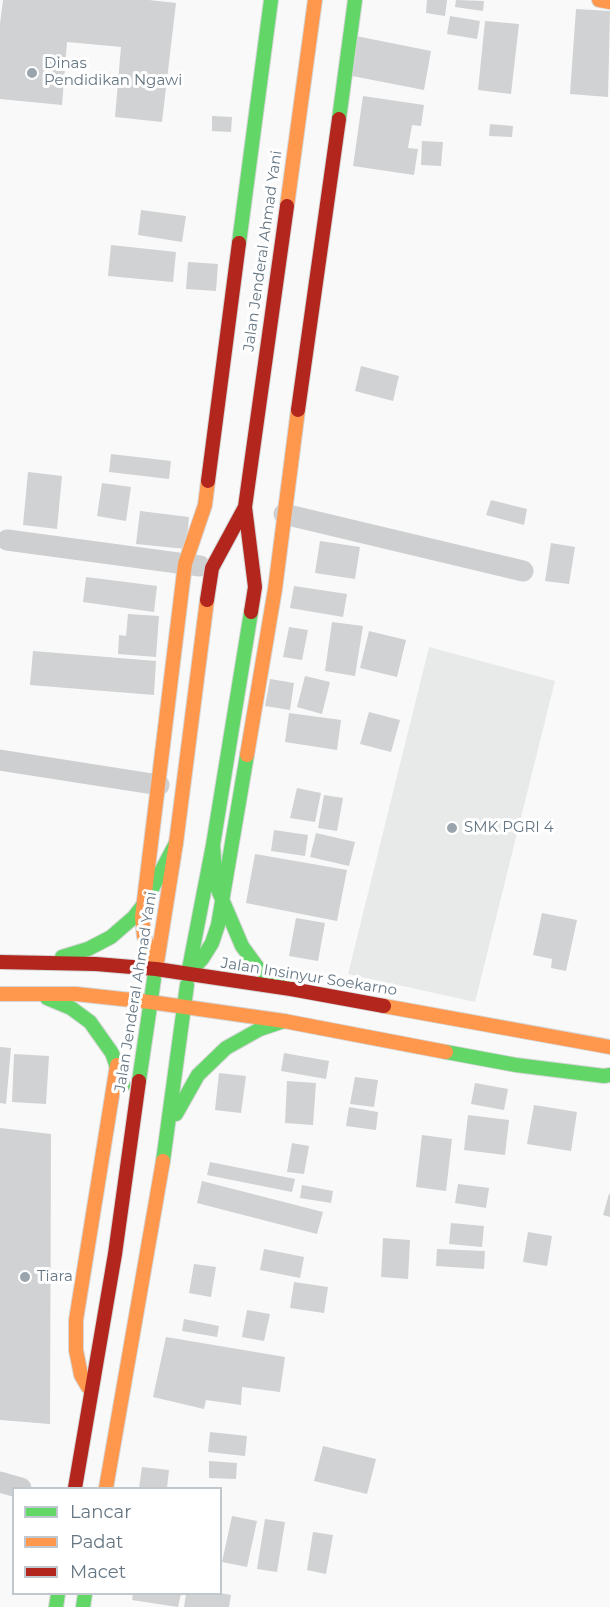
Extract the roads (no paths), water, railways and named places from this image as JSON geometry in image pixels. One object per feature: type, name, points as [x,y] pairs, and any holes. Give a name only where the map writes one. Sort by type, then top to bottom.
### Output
[{"type":"main road","points":[[156,969],[144,936],[142,917],[185,564],[205,505],[271,0]]},
{"type":"main road","name":"Jalan Jenderal Ahmad Yani","points":[[106,1487],[147,1264],[188,974],[213,845],[255,586],[245,507],[315,0]]},
{"type":"main road","points":[[188,974],[202,959],[212,943],[218,925],[275,590],[355,0]]},
{"type":"main road","points":[[599,0],[610,2]]},
{"type":"main road","name":"Jalan Jenderal Ahmad Yani","points":[[75,1487],[115,1254],[150,1002],[176,843],[209,583],[212,568],[245,507]]},
{"type":"main road","points":[[43,963],[88,949],[111,937],[134,917],[144,904],[176,843]]},
{"type":"main road","points":[[213,845],[215,880],[242,946],[258,968],[291,989]]},
{"type":"main road","name":"Jalan Insinyur Soekarno","points":[[0,962],[96,964],[156,969],[291,989],[610,1047]]},
{"type":"main road","points":[[0,994],[76,994],[150,1002],[284,1021],[516,1065],[610,1075]]},
{"type":"main road","points":[[40,995],[70,1008],[90,1022],[104,1039],[117,1065],[125,1090],[131,1134]]},
{"type":"main road","points":[[165,1141],[180,1105],[202,1071],[232,1043],[260,1029],[284,1021]]},
{"type":"main road","points":[[92,1393],[81,1375],[76,1350],[76,1320],[117,1065]]},
{"type":"street","points":[[284,514],[523,571]]},
{"type":"street","points":[[7,540],[212,568]]},
{"type":"street","points":[[0,760],[159,785]]},
{"type":"street","points":[[0,1482],[18,1487]]},
{"type":"place","name":"Dinas Pendidikan Ngawi","points":[[32,73]]},
{"type":"place","name":"SMK PGRI 4","points":[[452,828]]},
{"type":"place","name":"Tiara","points":[[25,1277]]}]
